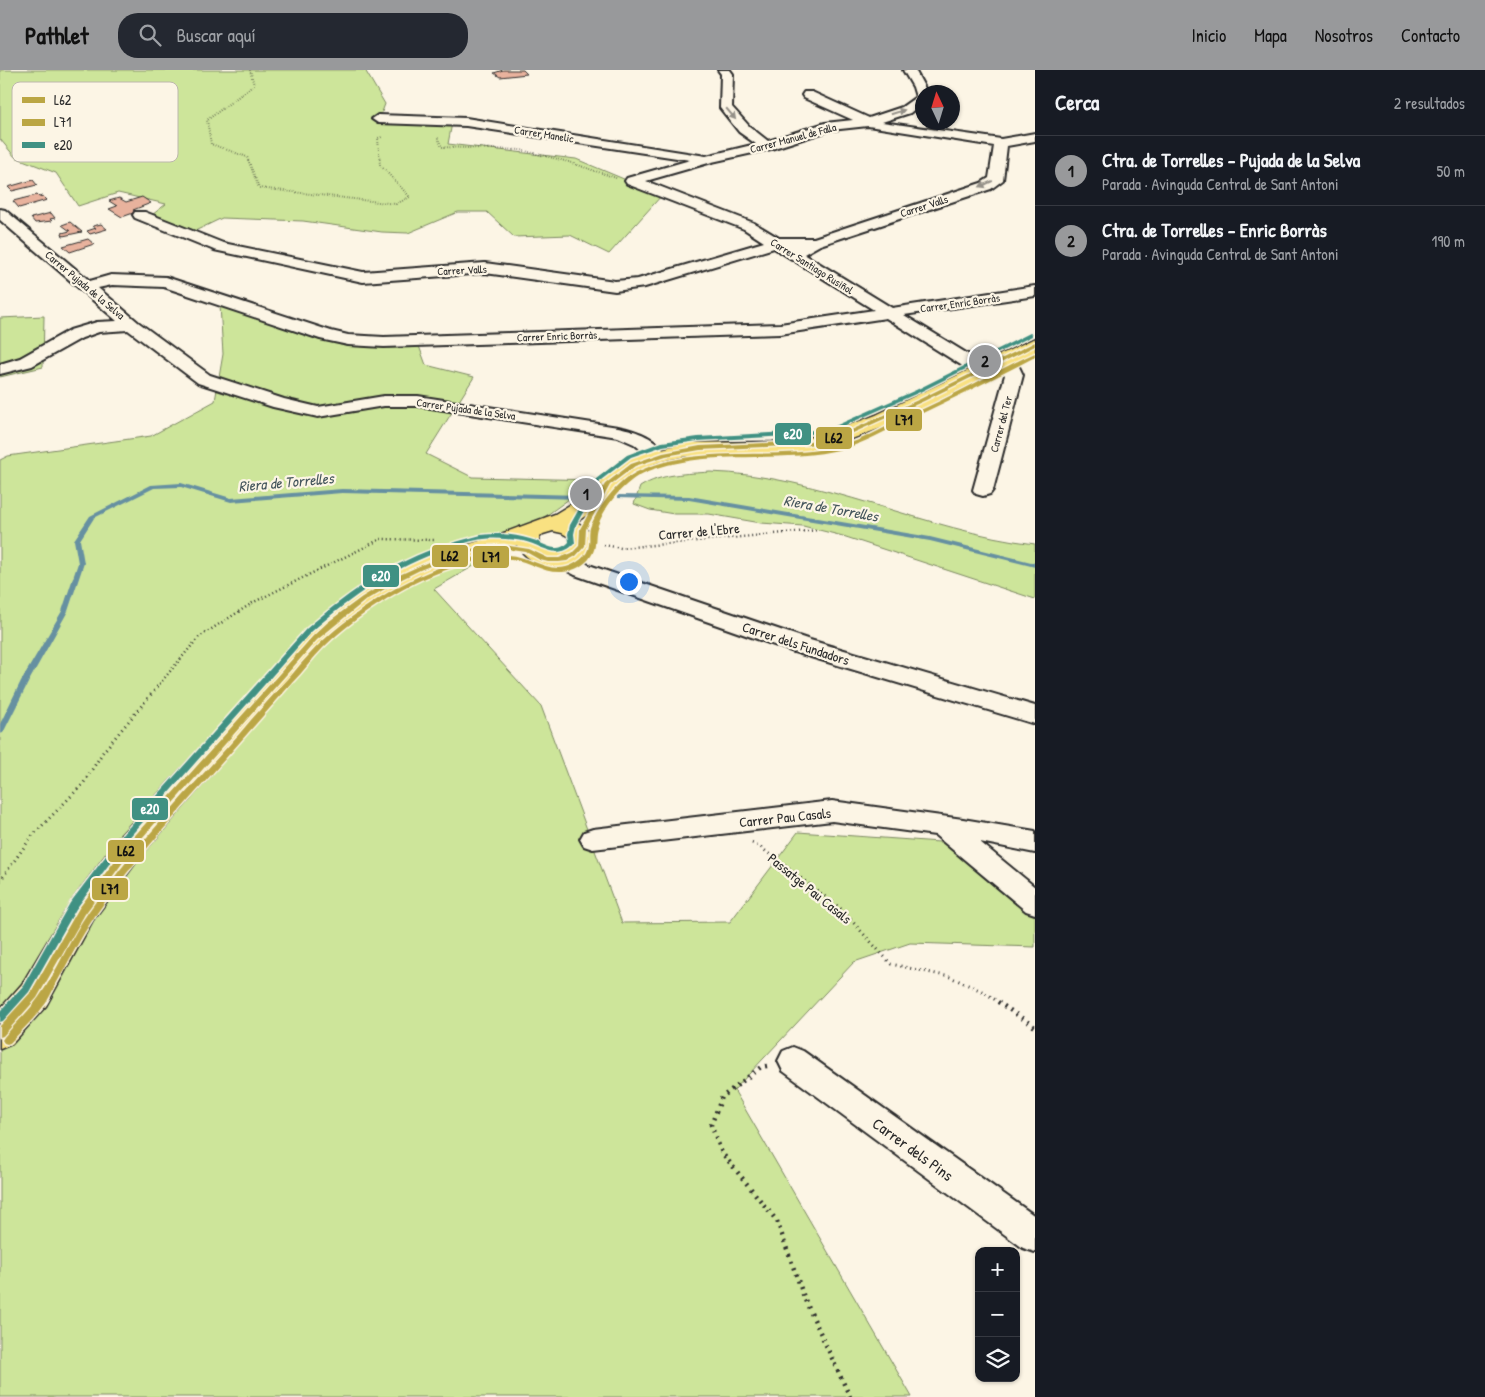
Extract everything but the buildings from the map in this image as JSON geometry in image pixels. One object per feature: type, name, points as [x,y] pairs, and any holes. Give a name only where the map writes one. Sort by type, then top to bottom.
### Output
[{"type":"main road","points":[[539,535],[596,498],[614,479],[630,467],[659,455],[685,449],[802,445],[841,437],[872,424],[1035,344]]},
{"type":"main road","points":[[539,535],[547,559],[561,559],[577,553],[596,498]]},
{"type":"main road","points":[[0,1033],[34,995],[82,911],[132,844],[314,638],[348,608],[380,586],[412,570],[482,548],[569,527],[582,539]]},
{"type":"street","points":[[724,70],[727,74],[726,108],[744,129],[766,146]]},
{"type":"street","name":"Carrer Manuel de Falla","points":[[632,181],[709,159],[766,146],[830,126],[868,122],[906,110],[922,98],[919,87],[909,70]]},
{"type":"street","points":[[808,95],[868,122],[1001,143],[1035,137]]},
{"type":"street","name":"Carrer Manelic","points":[[378,119],[466,122],[709,159]]},
{"type":"street","name":"Carrer Valls","points":[[794,254],[816,242],[986,186],[996,180],[1001,143]]},
{"type":"street","name":"Carrer Santiago Rusiñol","points":[[632,181],[749,226],[983,370]]},
{"type":"street","name":"Carrer Pujada de la Selva","points":[[0,213],[132,326],[204,379],[279,404],[318,412],[384,401],[418,401],[635,436],[646,442],[659,455]]},
{"type":"street","name":"Carrer Valls","points":[[140,216],[219,247],[363,277],[485,268],[615,286],[638,284],[776,243],[816,242]]},
{"type":"street","name":"Carrer Enric Borràs","points":[[86,287],[112,280],[166,282],[326,335],[348,340],[384,342],[780,329],[1035,292]]},
{"type":"street","points":[[0,369],[26,362],[83,332],[97,328],[132,326]]},
{"type":"street","name":"Carrer del Ter","points":[[983,490],[1014,375],[1007,358]]},
{"type":"street","name":"Carrer dels Fundadors","points":[[561,559],[582,570],[802,646],[1034,715]]},
{"type":"street","name":"Carrer Pau Casals","points":[[593,839],[832,811],[943,826],[1035,842]]},
{"type":"street","points":[[943,826],[1035,903]]},
{"type":"street","name":"Carrer dels Pins","points":[[793,1061],[1035,1236]]},
{"type":"path","points":[[250,70],[254,85],[207,120],[211,144],[247,157],[260,188],[396,204],[410,197],[380,165],[378,138],[387,135]]},
{"type":"path","points":[[432,120],[442,147],[521,150],[569,162],[621,180],[632,181]]},
{"type":"path","name":"Carrer de l'Ebre","points":[[582,539],[621,548],[818,530]]},
{"type":"path","points":[[0,882],[32,836],[83,784],[103,752],[198,637],[254,602],[380,539],[442,540],[482,548]]},
{"type":"path","name":"Passatge Pau Casals","points":[[750,843],[759,846],[840,908],[891,964],[950,977],[984,992],[1035,1027]]},
{"type":"path","points":[[793,1061],[761,1067],[722,1097],[711,1125],[722,1153],[777,1220],[804,1300],[850,1397]]},
{"type":"green space","points":[[0,70],[365,70],[385,104],[379,120],[452,123],[448,144],[576,159],[662,195],[609,254],[570,235],[514,237],[487,212],[458,212],[408,233],[382,232],[303,221],[222,218],[195,231],[152,215],[166,204],[118,193],[78,206],[56,173],[28,162],[178,162],[178,82],[12,82],[12,153],[0,139]]},
{"type":"green space","points":[[220,305],[344,346],[419,346],[426,365],[474,377],[426,454],[472,477],[595,480],[491,556],[434,589],[541,706],[622,923],[730,922],[798,832],[968,844],[1035,908],[1035,947],[910,943],[854,962],[734,1090],[912,1397],[0,1397],[0,460],[8,456],[151,436],[215,401],[223,354]]},
{"type":"green space","points":[[44,316],[43,367],[0,377],[0,318]]},
{"type":"green space","points":[[710,472],[751,475],[792,483],[953,528],[1035,544],[1035,599],[843,536],[803,526],[761,523],[709,514],[674,514],[650,510],[634,504],[640,487],[648,482],[674,475]]},
{"type":"waterway","name":"Riera de Torrelles","points":[[0,731],[25,681],[65,611],[81,563],[77,540],[92,517],[153,486],[181,485],[231,500],[342,491],[581,497]]},
{"type":"waterway","name":"Riera de Torrelles","points":[[619,497],[689,498],[930,539],[1035,565]]},
{"type":"transit line","name":"e20","points":[[0,1018],[26,989],[73,906],[124,838],[308,631],[341,603],[376,579],[414,559],[477,538],[523,539],[554,550],[566,548],[572,543],[573,525],[599,479],[629,456],[662,444],[698,439],[807,433],[837,427],[918,391],[1030,335]]},
{"type":"transit line","name":"L62","points":[[0,1033],[34,995],[82,911],[132,844],[315,638],[347,611],[381,587],[418,568],[478,548],[512,547],[531,552],[548,560],[564,559],[574,554],[582,546],[583,529],[608,484],[633,465],[665,454],[700,448],[809,443],[840,437],[922,400],[1035,344]]},
{"type":"transit line","name":"L71","points":[[7,1040],[42,1001],[90,916],[140,850],[322,645],[369,608],[403,587],[439,570],[481,559],[497,557],[515,558],[553,570],[564,570],[574,567],[590,553],[594,525],[610,499],[632,477],[639,473],[662,464],[686,459],[791,454],[817,452],[842,447],[880,432],[1035,355]]},
{"type":"place","name":"Ctra. de Torrelles - Enric Borràs","points":[[985,361]]},
{"type":"place","name":"Ctra. de Torrelles - Pujada de la Selva","points":[[586,494]]}]
